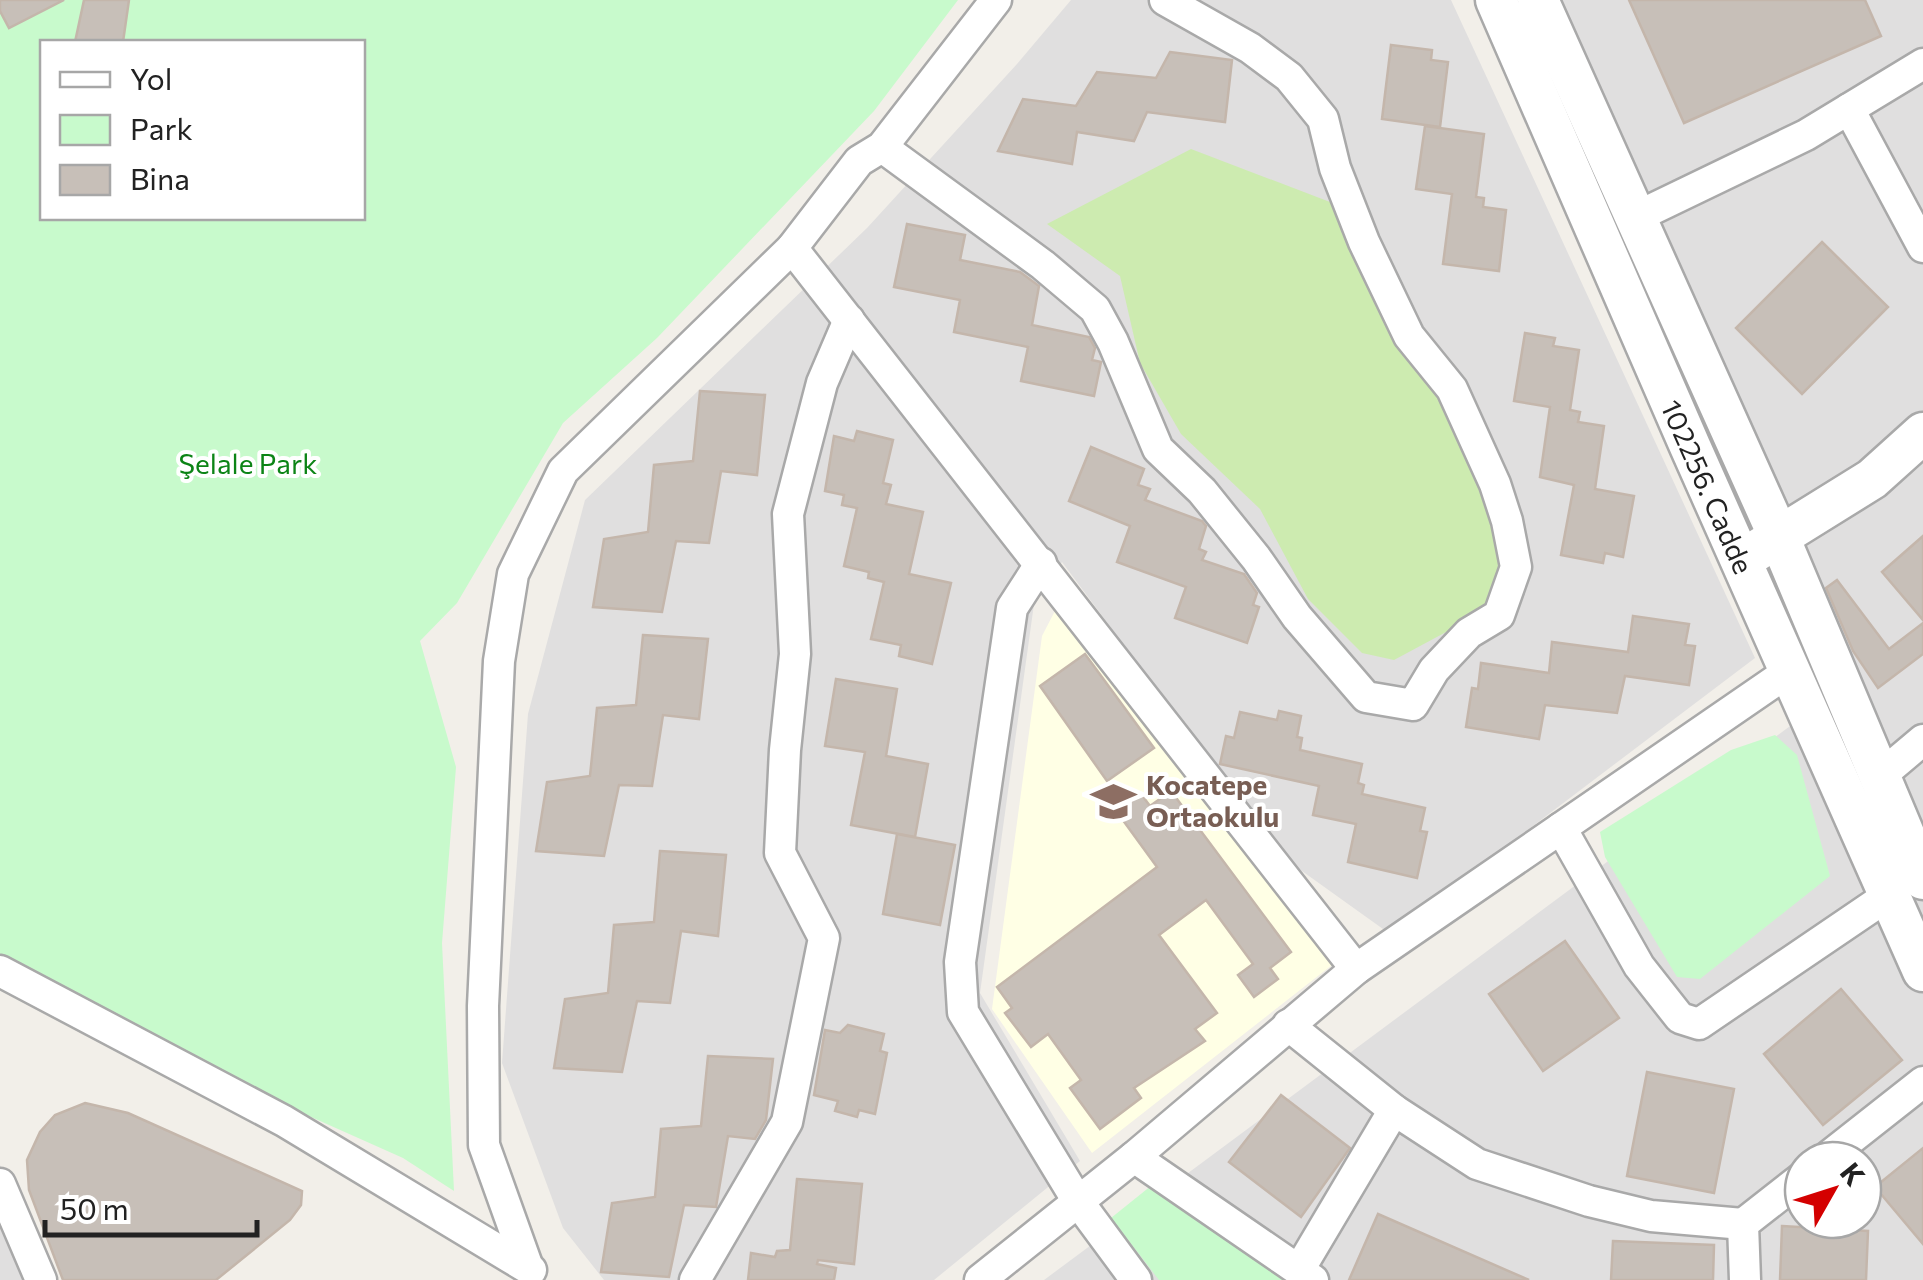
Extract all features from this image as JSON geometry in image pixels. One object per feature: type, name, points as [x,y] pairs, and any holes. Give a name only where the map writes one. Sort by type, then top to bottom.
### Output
[{"type":"street","points":[[533,1272],[484,1145],[483,1006],[498,699],[513,574],[563,471],[792,248],[858,161],[882,147],[996,0]]},
{"type":"street","points":[[882,147],[1043,264],[1095,309],[1158,448],[1202,491],[1297,617],[1366,697],[1413,705],[1434,670],[1468,633],[1499,615],[1516,567],[1495,484],[1452,389],[1409,336],[1364,242],[1335,168],[1324,120],[1289,77],[1250,48],[1165,0]]},
{"type":"street","name":"102256. Cadde","points":[[1496,0],[1738,562],[1906,887]]},
{"type":"street","name":"102256. Cadde","points":[[1538,0],[1779,538],[1880,777],[1923,971]]},
{"type":"street","points":[[1636,217],[1806,135],[1923,64]]},
{"type":"street","points":[[1848,109],[1923,248]]},
{"type":"street","points":[[792,248],[1356,969]]},
{"type":"street","points":[[695,1280],[787,1122],[824,938],[780,853],[795,654],[788,514],[822,384],[848,320]]},
{"type":"street","points":[[1738,562],[1872,479],[1923,432]]},
{"type":"street","points":[[1041,563],[1012,608],[960,962],[963,1012],[1077,1200],[1136,1280]]},
{"type":"street","points":[[980,1280],[1134,1157],[1356,969],[1791,670]]},
{"type":"street","points":[[1880,777],[1923,740]]},
{"type":"street","points":[[1561,828],[1639,966],[1680,1018],[1699,1024],[1906,887]]},
{"type":"street","points":[[0,971],[284,1121],[533,1272]]},
{"type":"street","points":[[1288,1025],[1394,1110],[1477,1164],[1589,1201],[1651,1216],[1743,1224],[1783,1193]]},
{"type":"street","points":[[1849,1140],[1923,1082]]},
{"type":"street","points":[[1134,1157],[1306,1275],[1394,1110]]},
{"type":"street","points":[[0,1184],[41,1280]]},
{"type":"street","points":[[1743,1224],[1745,1280]]},
{"type":"shaded area","points":[[1071,0],[1451,0],[1755,658],[1390,934],[1281,856],[1062,562],[1034,604],[980,993],[1080,1161],[934,1280],[604,1280],[563,1228],[502,1063],[528,714],[585,500],[867,228]]},
{"type":"shaded area","points":[[1534,0],[1923,0],[1923,1280],[1044,1280],[1840,689]]},
{"type":"shaded area","name":"Kocatepe Ortaokulu","points":[[1057,607],[1332,965],[1092,1153],[992,1009],[1042,636]]},
{"type":"shaded area","points":[[0,1165],[50,1280],[0,1280]]},
{"type":"green space","name":"Şelale Park","points":[[0,0],[958,0],[874,111],[657,338],[563,423],[457,603],[420,641],[456,767],[442,943],[454,1191],[403,1158],[237,1084],[0,954]]},
{"type":"green space","points":[[1191,149],[1330,202],[1365,262],[1379,312],[1440,390],[1507,521],[1513,583],[1489,609],[1394,660],[1362,653],[1308,599],[1260,509],[1181,434],[1140,363],[1120,276],[1047,224]]},
{"type":"green space","points":[[1775,735],[1797,755],[1830,876],[1700,979],[1677,977],[1605,857],[1600,832],[1731,750]]},
{"type":"green space","points":[[1162,1177],[1313,1280],[1159,1280],[1111,1218]]},
{"type":"building","points":[[0,0],[64,0],[9,28],[0,11]]},
{"type":"building","points":[[84,0],[129,0],[123,40],[75,40]]},
{"type":"building","points":[[1629,0],[1865,0],[1881,36],[1684,123]]},
{"type":"building","points":[[1391,45],[1432,50],[1431,60],[1448,62],[1440,127],[1382,119]]},
{"type":"building","points":[[1170,52],[1232,60],[1225,122],[1147,112],[1134,141],[1077,132],[1072,164],[998,151],[1023,99],[1076,106],[1097,72],[1156,78]]},
{"type":"building","points":[[1425,126],[1484,134],[1476,197],[1484,198],[1483,207],[1506,210],[1499,271],[1443,264],[1452,194],[1416,189]]},
{"type":"building","points":[[907,224],[965,235],[960,260],[1020,272],[1039,286],[1032,325],[1089,337],[1095,348],[1092,360],[1101,362],[1094,396],[1021,381],[1028,347],[954,332],[960,300],[894,287]]},
{"type":"building","points":[[1822,242],[1888,307],[1802,394],[1736,328]]},
{"type":"building","points":[[1525,333],[1555,338],[1553,346],[1579,350],[1570,410],[1580,412],[1578,422],[1604,426],[1595,489],[1634,496],[1623,557],[1605,553],[1603,563],[1561,555],[1574,485],[1540,477],[1550,407],[1514,401]]},
{"type":"building","points":[[700,391],[765,395],[757,475],[721,471],[709,543],[676,541],[662,612],[593,607],[604,539],[648,532],[654,465],[693,461]]},
{"type":"building","points":[[857,431],[893,440],[883,483],[891,485],[886,504],[923,512],[909,574],[951,583],[932,664],[899,656],[901,645],[871,639],[884,582],[868,578],[869,572],[844,566],[857,508],[842,505],[844,495],[825,491],[834,436],[854,441]]},
{"type":"building","points":[[1091,447],[1144,469],[1138,485],[1150,489],[1145,500],[1202,521],[1206,526],[1199,549],[1206,552],[1202,560],[1244,574],[1257,593],[1253,605],[1259,607],[1247,643],[1175,618],[1186,587],[1117,562],[1130,526],[1069,501]]},
{"type":"building","points":[[1923,536],[1923,620],[1882,572]]},
{"type":"building","points":[[1837,580],[1889,649],[1923,623],[1923,654],[1878,688],[1853,651],[1826,588]]},
{"type":"building","points":[[1633,616],[1689,624],[1685,645],[1695,646],[1689,685],[1625,676],[1617,713],[1545,705],[1539,739],[1466,727],[1472,688],[1478,689],[1481,663],[1549,673],[1552,642],[1628,652]]},
{"type":"building","points":[[643,635],[708,639],[699,719],[663,715],[652,786],[619,785],[604,856],[536,851],[547,782],[590,776],[597,708],[636,705]]},
{"type":"building","points":[[1085,654],[1154,748],[1107,781],[1040,686]]},
{"type":"building","points":[[836,679],[897,689],[886,756],[928,764],[915,837],[851,825],[865,752],[825,746]]},
{"type":"building","points":[[1279,711],[1301,716],[1297,737],[1302,738],[1300,750],[1362,764],[1358,783],[1364,785],[1362,794],[1425,808],[1420,831],[1427,832],[1417,878],[1348,862],[1356,824],[1313,815],[1319,786],[1220,764],[1226,736],[1234,738],[1240,712],[1277,720]]},
{"type":"building","points":[[1171,791],[1291,952],[1270,968],[1278,979],[1254,997],[1238,975],[1253,964],[1206,900],[1159,935],[1217,1013],[1195,1029],[1205,1041],[1134,1088],[1141,1098],[1100,1129],[1070,1088],[1081,1080],[1048,1034],[1031,1047],[1005,1013],[1012,1008],[997,987],[1157,867],[1117,812],[1141,794],[1150,806]]},
{"type":"building","points":[[897,834],[955,845],[940,925],[883,914]]},
{"type":"building","points":[[660,851],[726,855],[718,936],[681,931],[670,1003],[637,1001],[622,1072],[554,1068],[565,999],[608,993],[614,925],[654,922]]},
{"type":"building","points":[[1565,941],[1619,1018],[1543,1071],[1489,994]]},
{"type":"building","points":[[1841,989],[1902,1060],[1823,1125],[1764,1054]]},
{"type":"building","points":[[848,1025],[884,1034],[880,1051],[887,1053],[875,1114],[859,1110],[857,1117],[835,1111],[838,1101],[814,1095],[825,1030],[840,1033]]},
{"type":"building","points":[[708,1056],[773,1059],[766,1120],[755,1139],[728,1136],[716,1207],[684,1205],[669,1277],[601,1272],[612,1203],[655,1197],[661,1129],[701,1126]]},
{"type":"building","points":[[1647,1072],[1734,1089],[1714,1193],[1627,1176]]},
{"type":"building","points":[[1281,1095],[1350,1148],[1301,1217],[1229,1162]]},
{"type":"building","points":[[85,1103],[128,1113],[302,1191],[301,1205],[290,1220],[216,1280],[63,1280],[29,1190],[27,1160],[40,1132],[55,1115]]},
{"type":"building","points":[[1923,1148],[1923,1244],[1883,1196],[1883,1180]]},
{"type":"building","points":[[797,1179],[862,1184],[854,1264],[818,1260],[817,1264],[836,1268],[834,1280],[748,1280],[751,1253],[775,1257],[777,1251],[790,1250]]},
{"type":"building","points":[[1378,1214],[1529,1280],[1349,1280]]},
{"type":"building","points":[[1782,1226],[1783,1240],[1868,1240],[1866,1280],[1780,1280]]},
{"type":"building","points":[[1613,1241],[1714,1245],[1713,1280],[1611,1280]]},
{"type":"place","name":"Kocatepe Ortaokulu","points":[[1113,801]]}]
